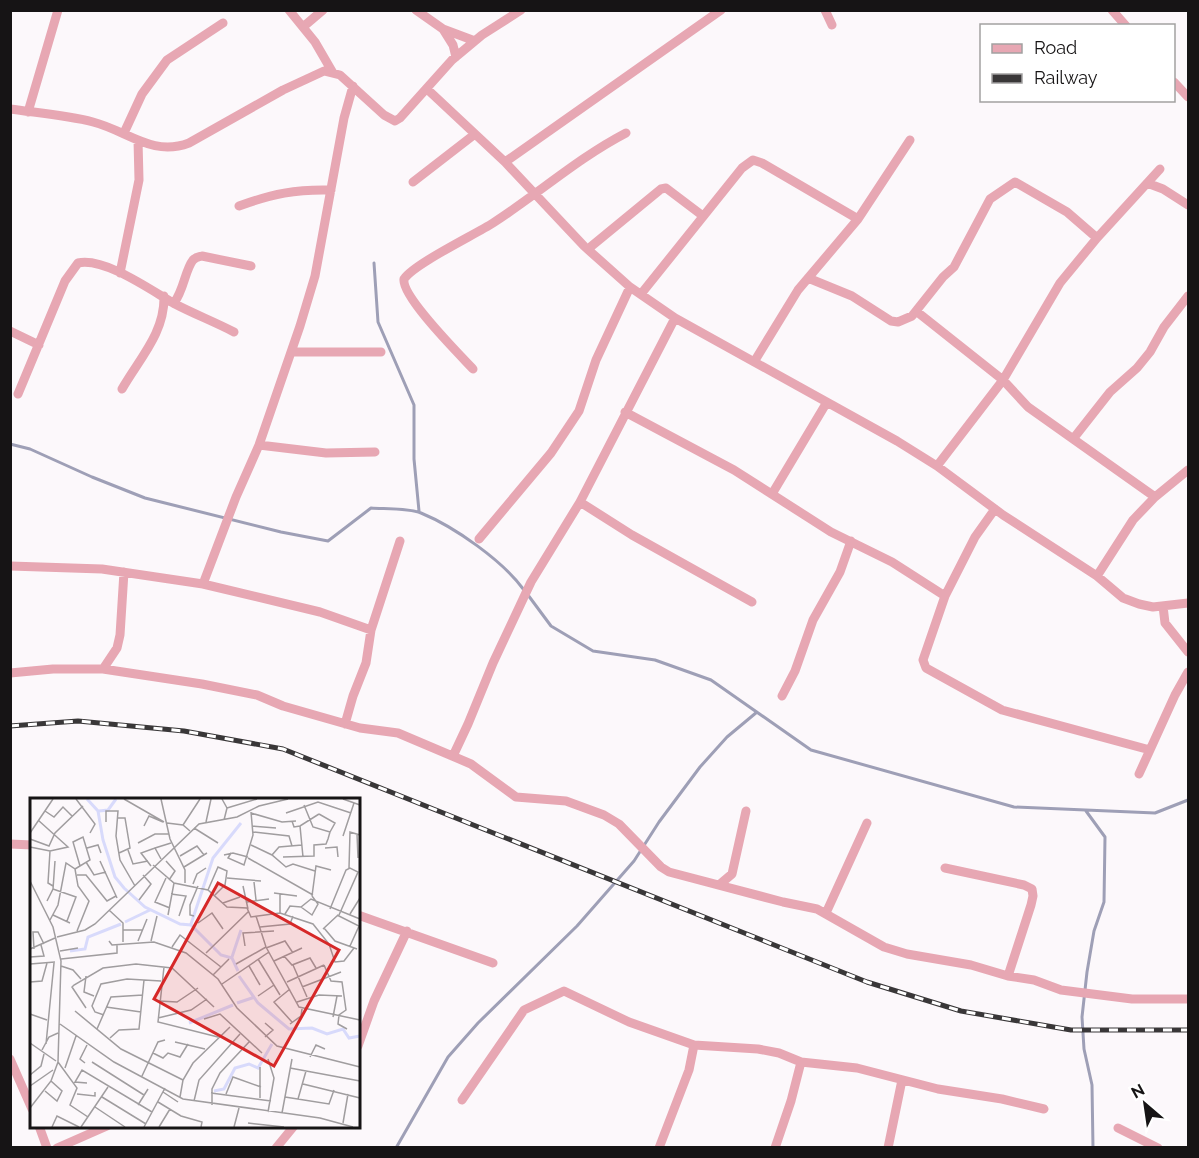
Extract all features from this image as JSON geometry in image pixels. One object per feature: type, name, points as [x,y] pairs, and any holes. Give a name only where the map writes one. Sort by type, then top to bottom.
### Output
[{"type":"street","points":[[28,112],[58,10]]},
{"type":"street","points":[[288,10],[318,47],[333,74]]},
{"type":"street","points":[[303,27],[323,10]]},
{"type":"street","points":[[416,10],[443,29],[475,40]]},
{"type":"street","points":[[505,162],[721,10]]},
{"type":"street","points":[[825,10],[832,25]]},
{"type":"street","points":[[1112,10],[1124,24]]},
{"type":"street","points":[[10,109],[93,122],[124,132],[160,148],[179,147],[308,77],[324,71],[340,75],[384,116],[395,121],[475,40],[517,12]]},
{"type":"street","points":[[124,132],[142,94],[167,60],[223,23]]},
{"type":"street","points":[[443,29],[453,45],[456,57]]},
{"type":"street","points":[[1175,84],[1188,97]]},
{"type":"street","points":[[203,584],[216,546],[259,445],[315,276],[344,118],[353,86]]},
{"type":"street","points":[[427,90],[505,162],[588,249],[630,287],[675,318],[936,465],[994,509],[1096,576],[1123,598],[1153,607],[1188,603]]},
{"type":"street","points":[[473,369],[411,300],[403,284],[404,279],[417,268],[492,223],[580,160],[626,133]]},
{"type":"street","points":[[413,182],[475,134]]},
{"type":"street","points":[[120,273],[139,180],[138,140]]},
{"type":"street","points":[[754,362],[798,290],[858,219],[910,140]]},
{"type":"street","points":[[641,294],[742,168],[756,160],[858,219]]},
{"type":"street","points":[[936,465],[1003,380],[1060,283],[1097,238],[1160,169]]},
{"type":"street","points":[[808,278],[852,296],[891,321],[904,321],[916,311],[954,267],[990,199],[1015,182],[1066,212],[1097,238]]},
{"type":"street","points":[[1147,183],[1162,189],[1188,205]]},
{"type":"street","points":[[588,249],[662,189],[666,188],[703,216]]},
{"type":"street","points":[[239,206],[290,191],[331,190]]},
{"type":"street","points":[[174,303],[184,286],[193,260],[197,257],[202,256],[251,266]]},
{"type":"street","points":[[18,394],[65,281],[78,263],[94,263],[120,273],[174,303],[234,332]]},
{"type":"street","points":[[479,539],[551,453],[579,411],[596,360],[630,287]]},
{"type":"street","points":[[1073,439],[1110,392],[1137,368],[1150,352],[1164,327],[1188,296]]},
{"type":"street","points":[[122,389],[159,329],[164,309],[164,297]]},
{"type":"street","points":[[916,311],[1003,380],[1028,407],[1155,497]]},
{"type":"street","points":[[453,756],[531,582],[580,502],[675,318]]},
{"type":"street","points":[[10,331],[39,345]]},
{"type":"street","points":[[291,352],[381,352]]},
{"type":"street","points":[[772,494],[827,402]]},
{"type":"street","points":[[625,412],[734,470],[831,532],[892,562],[945,596]]},
{"type":"street","points":[[259,445],[326,453],[375,452]]},
{"type":"street","points":[[1096,576],[1133,520],[1155,497],[1188,470]]},
{"type":"street","points":[[580,502],[632,535],[752,602]]},
{"type":"street","points":[[994,509],[975,537],[945,596],[923,660],[926,668],[1002,710],[1150,750]]},
{"type":"street","points":[[345,724],[352,696],[366,663],[371,630],[400,541]]},
{"type":"street","points":[[782,696],[795,671],[813,620],[840,572],[851,541]]},
{"type":"street","points":[[10,566],[79,567],[203,584],[320,612],[371,630]]},
{"type":"street","points":[[103,669],[117,648],[124,572]]},
{"type":"street","points":[[1163,606],[1165,624],[1188,652]]},
{"type":"street","points":[[10,673],[53,669],[103,669],[234,689],[345,724],[398,733],[471,764],[516,797],[566,801],[604,815],[619,824],[661,867],[669,872],[817,909],[884,947],[907,954],[971,965],[1008,976],[1034,980],[1061,990],[1132,999],[1188,999]]},
{"type":"street","points":[[1138,774],[1188,672]]},
{"type":"street","points":[[719,885],[732,874],[746,811]]},
{"type":"street","points":[[826,913],[867,823]]},
{"type":"street","points":[[10,844],[30,845]]},
{"type":"street","points":[[945,868],[1024,885],[1032,890],[1031,905],[1008,976]]},
{"type":"street","points":[[360,916],[493,963]]},
{"type":"street","points":[[360,1040],[374,1001],[407,931]]},
{"type":"street","points":[[462,1100],[524,1010],[564,991],[629,1022],[694,1045],[758,1049],[779,1053],[801,1062],[849,1066],[902,1080],[1044,1109]]},
{"type":"street","points":[[659,1148],[689,1070],[694,1045]]},
{"type":"street","points":[[10,1059],[30,1104]]},
{"type":"street","points":[[775,1148],[801,1062]]},
{"type":"street","points":[[888,1148],[902,1080]]},
{"type":"street","points":[[40,1128],[47,1148]]},
{"type":"street","points":[[57,1148],[102,1128]]},
{"type":"street","points":[[276,1148],[292,1128]]},
{"type":"street","points":[[1118,1128],[1158,1148]]},
{"type":"waterway","points":[[374,263],[378,322],[414,405],[414,459],[419,511]]},
{"type":"waterway","points":[[10,444],[30,449],[145,498],[281,532],[328,541],[371,508],[416,511],[448,527],[477,546],[504,568],[524,590]]},
{"type":"waterway","points":[[528,595],[551,626],[593,651],[655,660],[711,680],[811,750],[1014,807],[1155,813],[1188,800]]},
{"type":"waterway","points":[[396,1148],[448,1057],[478,1023],[577,926],[634,861],[659,822],[700,767],[727,737],[757,712]]},
{"type":"waterway","points":[[1086,811],[1105,837],[1104,902],[1094,931],[1082,1017],[1084,1049],[1092,1085],[1093,1148]]},
{"type":"railway","points":[[10,726],[78,721],[184,731],[283,749],[867,982],[961,1011],[1071,1030],[1188,1030]]}]
